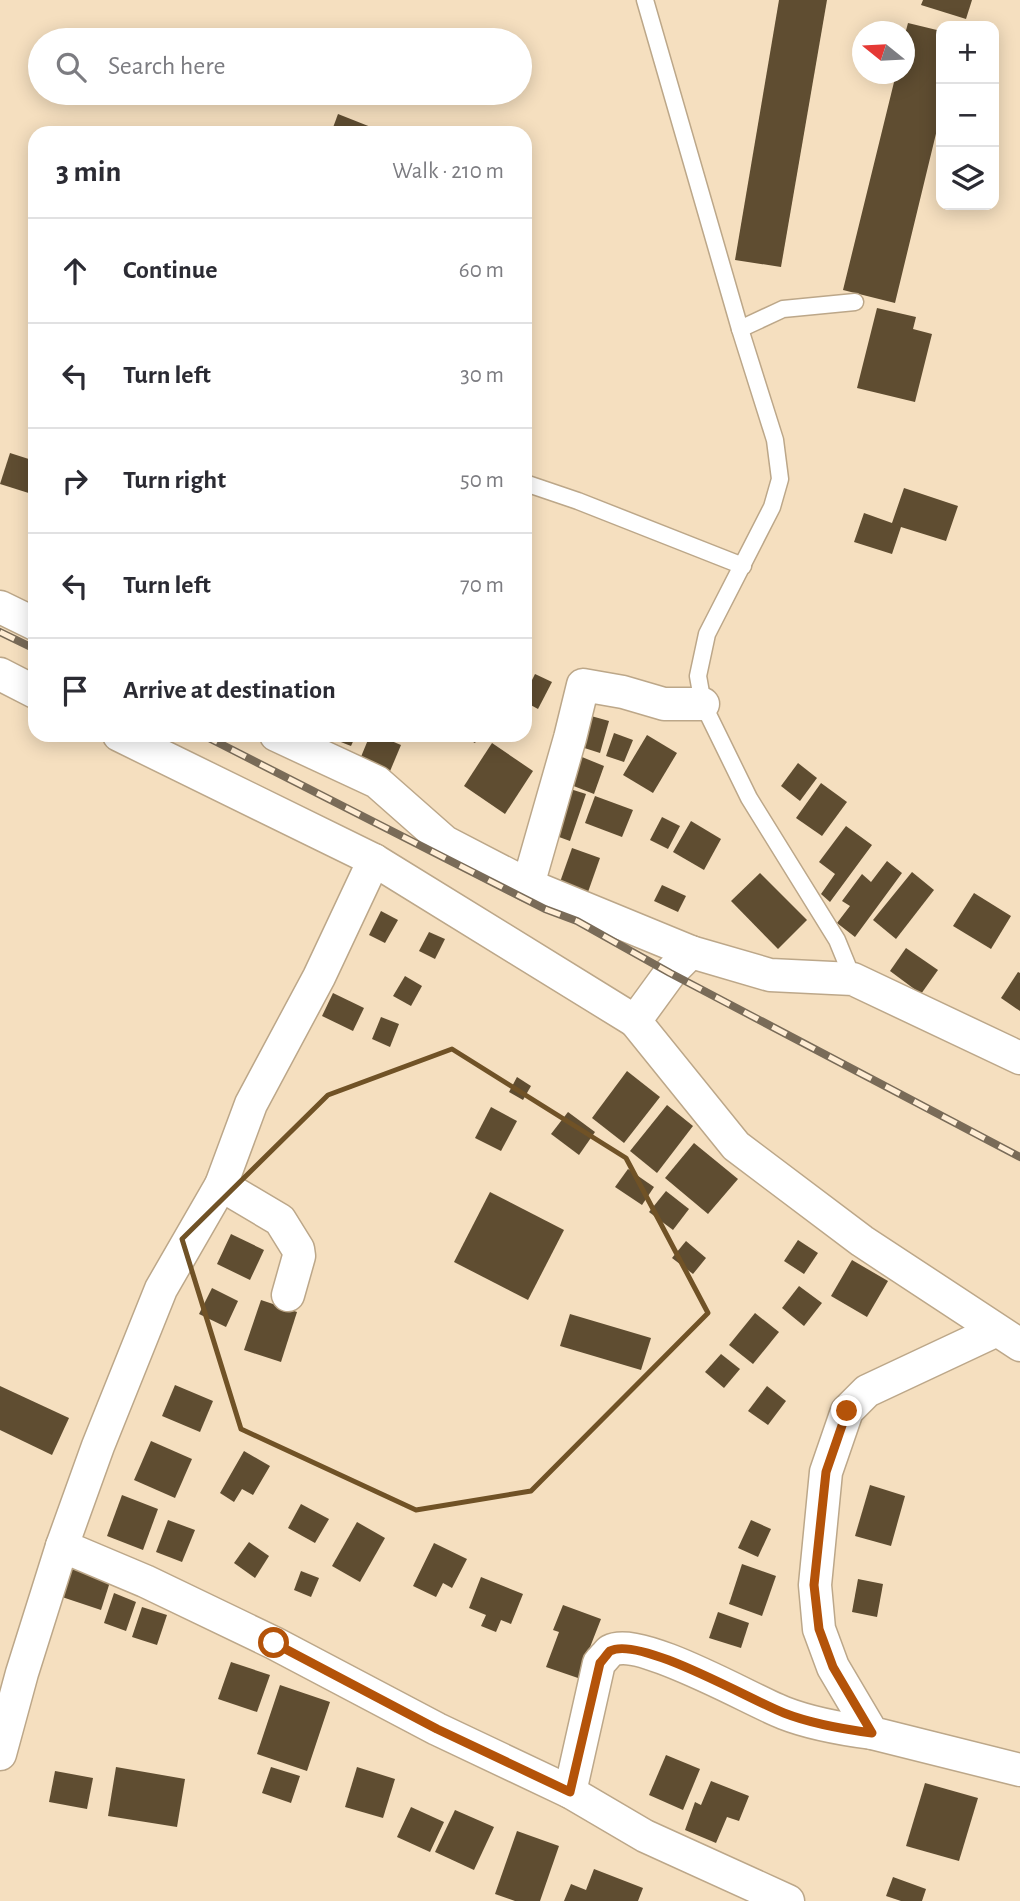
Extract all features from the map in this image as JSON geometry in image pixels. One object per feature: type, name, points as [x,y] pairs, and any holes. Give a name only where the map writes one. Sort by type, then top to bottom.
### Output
[{"type":"street","points":[[0,607],[28,621]]},
{"type":"street","points":[[0,674],[28,688]]},
{"type":"street","points":[[528,885],[583,684],[664,704],[703,704]]},
{"type":"street","points":[[133,742],[374,860],[635,1021],[736,1146],[862,1241],[1008,1338]]},
{"type":"street","points":[[291,742],[377,782],[445,842],[528,885],[691,952],[770,975],[853,979],[1020,1058]]},
{"type":"street","points":[[0,1754],[62,1546],[98,1446],[161,1289],[221,1185],[251,1104],[319,977],[374,860]]},
{"type":"street","points":[[635,1021],[670,973],[691,952]]},
{"type":"street","points":[[221,1185],[280,1220],[298,1249],[299,1256],[288,1296]]},
{"type":"street","points":[[872,1733],[833,1667],[819,1629],[814,1585],[826,1472],[847,1411],[867,1391],[1008,1338]]},
{"type":"street","points":[[62,1546],[145,1581],[274,1643],[437,1729],[570,1792],[645,1836],[788,1901]]},
{"type":"street","points":[[570,1792],[600,1663],[611,1651],[627,1648],[692,1668],[783,1713],[835,1728],[872,1733],[1020,1770]]},
{"type":"lane","points":[[645,0],[740,329],[775,440],[780,479],[772,507],[707,634],[698,676],[703,704],[750,798],[837,940],[853,979]]},
{"type":"lane","points":[[740,329],[783,309],[855,302]]},
{"type":"lane","points":[[532,485],[743,566]]},
{"type":"highlighted area","points":[[452,1049],[626,1158],[708,1313],[531,1491],[416,1510],[241,1429],[182,1239],[328,1095]]},
{"type":"building","points":[[779,0],[827,0],[781,267],[735,260]]},
{"type":"building","points":[[923,0],[972,0],[966,19],[921,5]]},
{"type":"building","points":[[915,25],[936,30],[936,134],[895,303],[843,290],[894,84],[915,84]]},
{"type":"building","points":[[338,114],[368,126],[334,126]]},
{"type":"building","points":[[877,308],[916,317],[913,329],[932,334],[915,402],[857,388]]},
{"type":"building","points":[[10,453],[28,459],[28,493],[0,484]]},
{"type":"building","points":[[904,488],[958,506],[946,541],[901,527],[892,554],[854,542],[864,513],[892,523]]},
{"type":"building","points":[[535,674],[552,682],[538,709],[532,706],[532,680]]},
{"type":"building","points":[[584,714],[609,721],[600,753],[575,745]]},
{"type":"building","points":[[614,733],[633,740],[624,762],[606,756]]},
{"type":"building","points":[[647,735],[677,753],[653,793],[623,775]]},
{"type":"building","points":[[367,742],[394,742],[401,745],[388,776],[358,764]]},
{"type":"building","points":[[492,743],[533,771],[505,814],[464,786]]},
{"type":"building","points":[[582,757],[604,766],[594,794],[571,785]]},
{"type":"building","points":[[798,763],[817,778],[800,801],[781,786]]},
{"type":"building","points":[[821,783],[847,802],[822,836],[796,818]]},
{"type":"building","points":[[564,787],[586,794],[570,841],[548,833]]},
{"type":"building","points":[[595,796],[633,810],[622,837],[585,823]]},
{"type":"building","points":[[662,817],[680,826],[668,849],[650,840]]},
{"type":"building","points":[[691,821],[721,839],[704,870],[673,852]]},
{"type":"building","points":[[846,826],[872,845],[830,902],[821,894],[835,874],[819,862]]},
{"type":"building","points":[[572,848],[600,858],[588,892],[560,882]]},
{"type":"building","points":[[887,861],[902,873],[855,937],[837,923],[850,906],[842,901],[862,874],[871,882]]},
{"type":"building","points":[[912,872],[934,890],[896,939],[873,920]]},
{"type":"building","points":[[760,873],[807,920],[778,949],[731,901]]},
{"type":"building","points":[[662,885],[686,896],[678,912],[654,901]]},
{"type":"building","points":[[974,893],[1011,916],[991,949],[953,926]]},
{"type":"building","points":[[381,911],[398,920],[385,943],[369,935]]},
{"type":"building","points":[[429,932],[445,939],[435,959],[419,951]]},
{"type":"building","points":[[906,948],[938,970],[921,994],[890,971]]},
{"type":"building","points":[[1018,972],[1020,973],[1020,1011],[1001,998]]},
{"type":"building","points":[[405,976],[422,986],[411,1006],[393,996]]},
{"type":"building","points":[[333,993],[364,1008],[353,1031],[322,1016]]},
{"type":"building","points":[[381,1017],[399,1024],[390,1047],[372,1039]]},
{"type":"building","points":[[627,1071],[660,1097],[624,1143],[592,1118]]},
{"type":"building","points":[[517,1077],[531,1086],[523,1100],[509,1092]]},
{"type":"building","points":[[667,1105],[693,1126],[657,1173],[630,1151]]},
{"type":"building","points":[[491,1107],[517,1121],[501,1151],[475,1138]]},
{"type":"building","points":[[568,1112],[595,1132],[579,1155],[551,1134]]},
{"type":"building","points":[[694,1143],[738,1179],[708,1214],[665,1178]]},
{"type":"building","points":[[628,1169],[654,1187],[642,1205],[615,1187]]},
{"type":"building","points":[[666,1191],[689,1209],[673,1230],[649,1212]]},
{"type":"building","points":[[490,1192],[564,1230],[528,1300],[454,1262]]},
{"type":"building","points":[[231,1234],[264,1250],[250,1280],[217,1264]]},
{"type":"building","points":[[798,1240],[818,1253],[804,1274],[784,1261]]},
{"type":"building","points":[[686,1241],[706,1258],[693,1274],[672,1258]]},
{"type":"building","points":[[852,1260],[888,1281],[867,1317],[831,1296]]},
{"type":"building","points":[[799,1286],[822,1303],[804,1326],[782,1308]]},
{"type":"building","points":[[212,1288],[238,1301],[226,1327],[199,1314]]},
{"type":"building","points":[[261,1300],[297,1312],[281,1362],[244,1350]]},
{"type":"building","points":[[755,1313],[779,1332],[753,1364],[729,1345]]},
{"type":"building","points":[[570,1314],[651,1338],[641,1370],[560,1346]]},
{"type":"building","points":[[721,1354],[740,1369],[724,1388],[705,1372]]},
{"type":"building","points":[[175,1385],[213,1401],[200,1432],[162,1416]]},
{"type":"building","points":[[0,1386],[69,1418],[52,1455],[0,1430]]},
{"type":"building","points":[[767,1386],[786,1401],[768,1425],[748,1411]]},
{"type":"building","points":[[151,1441],[192,1459],[175,1498],[134,1480]]},
{"type":"building","points":[[244,1451],[270,1466],[253,1495],[242,1489],[234,1502],[220,1493]]},
{"type":"building","points":[[870,1485],[905,1496],[891,1546],[855,1536]]},
{"type":"building","points":[[122,1495],[158,1509],[143,1550],[107,1536]]},
{"type":"building","points":[[301,1504],[329,1519],[315,1543],[288,1528]]},
{"type":"building","points":[[168,1520],[195,1530],[182,1562],[156,1552]]},
{"type":"building","points":[[751,1520],[771,1529],[758,1557],[738,1548]]},
{"type":"building","points":[[357,1522],[385,1538],[360,1582],[332,1566]]},
{"type":"building","points":[[249,1542],[269,1556],[255,1578],[234,1563]]},
{"type":"building","points":[[434,1543],[467,1559],[452,1588],[443,1583],[436,1597],[413,1586]]},
{"type":"building","points":[[742,1564],[776,1576],[762,1616],[729,1604]]},
{"type":"building","points":[[72,1569],[110,1582],[101,1610],[62,1597]]},
{"type":"building","points":[[301,1571],[319,1578],[311,1597],[294,1590]]},
{"type":"building","points":[[481,1577],[523,1594],[511,1624],[501,1620],[496,1632],[481,1626],[486,1615],[469,1608]]},
{"type":"building","points":[[858,1579],[883,1584],[877,1617],[852,1612]]},
{"type":"building","points":[[114,1593],[136,1602],[126,1631],[104,1623]]},
{"type":"building","points":[[563,1605],[601,1619],[578,1678],[546,1667],[559,1632],[553,1630]]},
{"type":"building","points":[[142,1607],[167,1615],[157,1645],[132,1637]]},
{"type":"building","points":[[718,1612],[749,1623],[741,1648],[709,1638]]},
{"type":"building","points":[[231,1662],[270,1675],[257,1712],[218,1699]]},
{"type":"building","points":[[280,1685],[330,1702],[307,1771],[257,1754]]},
{"type":"building","points":[[666,1755],[700,1769],[683,1810],[649,1795]]},
{"type":"building","points":[[116,1767],[185,1779],[177,1827],[108,1816]]},
{"type":"building","points":[[271,1767],[300,1776],[291,1803],[262,1793]]},
{"type":"building","points":[[357,1767],[395,1779],[383,1818],[345,1807]]},
{"type":"building","points":[[55,1771],[93,1778],[87,1809],[49,1802]]},
{"type":"building","points":[[711,1781],[749,1796],[739,1821],[727,1817],[716,1843],[685,1830],[695,1802],[701,1805]]},
{"type":"building","points":[[925,1783],[978,1798],[959,1861],[906,1846]]},
{"type":"building","points":[[411,1807],[444,1822],[430,1852],[397,1837]]},
{"type":"building","points":[[455,1810],[494,1827],[474,1870],[435,1852]]},
{"type":"building","points":[[517,1831],[559,1846],[540,1901],[515,1901],[495,1894]]},
{"type":"building","points":[[594,1869],[643,1888],[638,1901],[564,1901],[571,1884],[586,1890]]},
{"type":"building","points":[[893,1877],[926,1889],[922,1901],[901,1901],[886,1896]]},
{"type":"railway","points":[[0,632],[28,646]]},
{"type":"railway","points":[[217,742],[545,909],[577,921],[670,973],[1020,1157]]},
{"type":"route","points":[[274,1643],[437,1729],[570,1792],[600,1663],[611,1651],[627,1648],[692,1668],[783,1713],[835,1728],[872,1733],[833,1667],[819,1629],[814,1585],[826,1472],[847,1411]]}]
